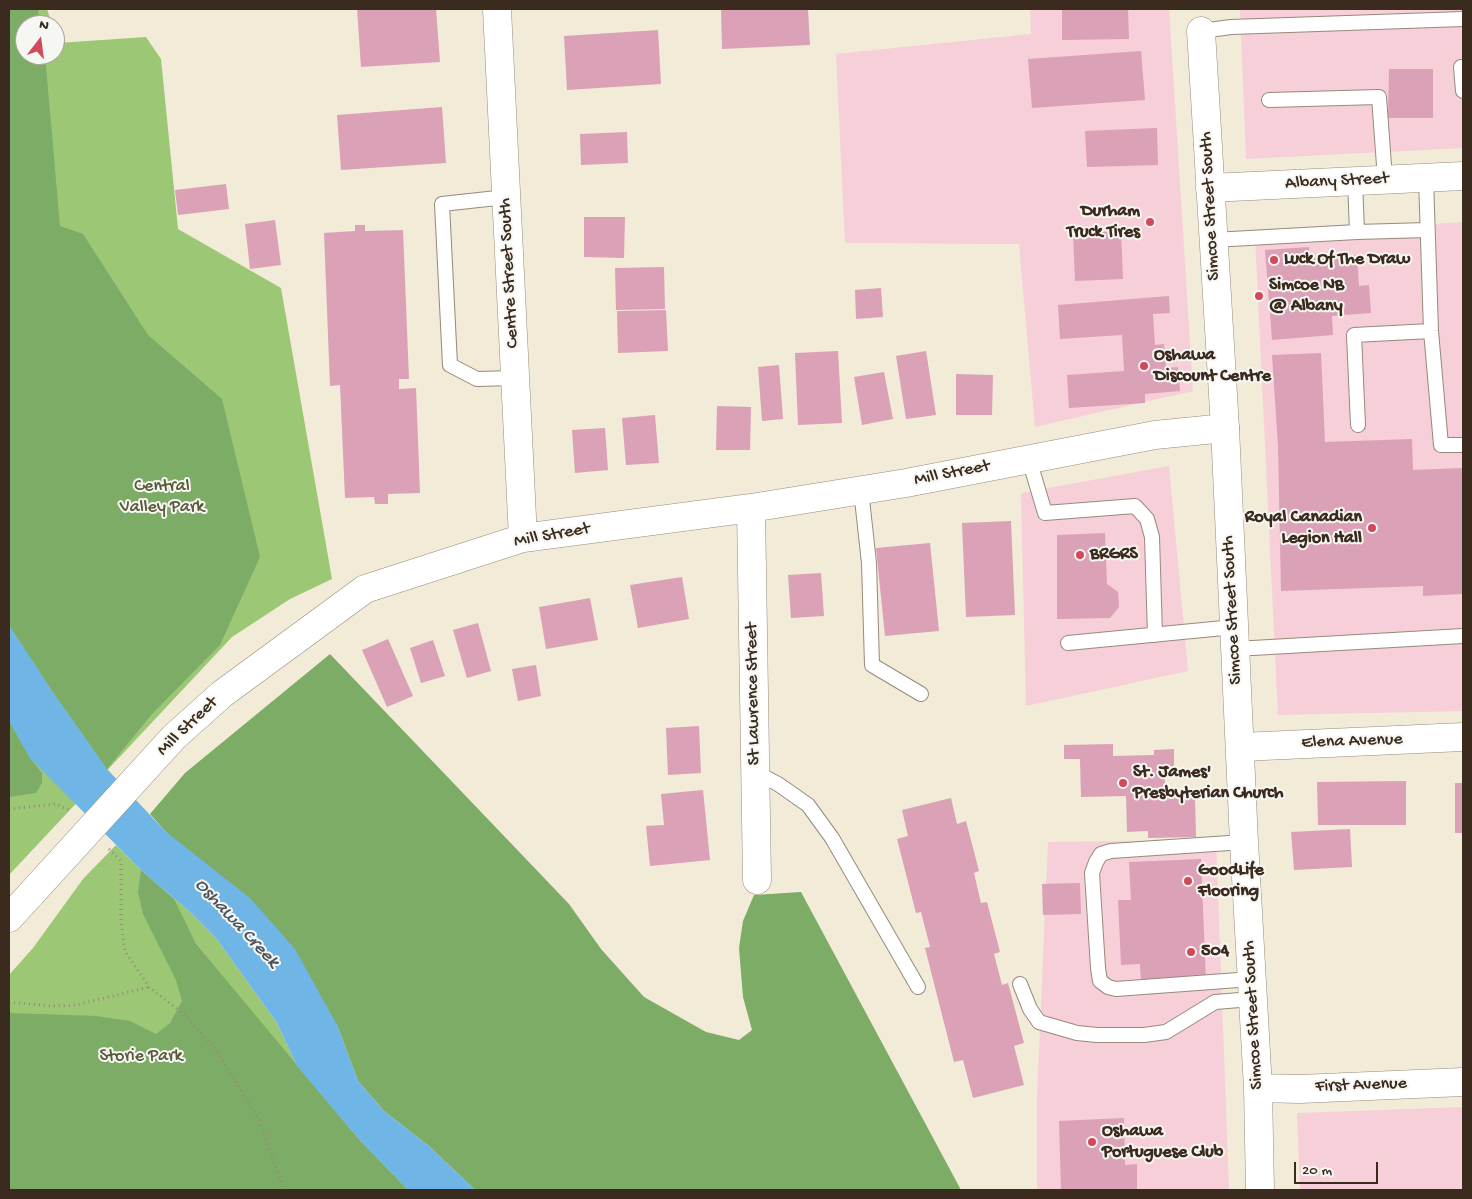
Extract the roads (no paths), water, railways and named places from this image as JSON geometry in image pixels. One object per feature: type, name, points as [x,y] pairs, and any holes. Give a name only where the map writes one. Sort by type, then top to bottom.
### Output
[{"type":"street","name":"Centre Street South","points":[[497,9],[523,538]]},
{"type":"street","name":"Simcoe Street South","points":[[1201,31],[1225,428],[1244,842],[1258,1088],[1260,1190]]},
{"type":"street","name":"Albany Street","points":[[1210,188],[1463,176]]},
{"type":"street","name":"Mill Street","points":[[9,918],[174,737],[222,694],[365,589],[523,538],[751,508],[861,490],[1163,434],[1225,428]]},
{"type":"street","name":"St Lawrence Street","points":[[751,508],[757,880]]},
{"type":"street","name":"Elena Avenue","points":[[1240,746],[1463,737]]},
{"type":"street","name":"First Avenue","points":[[1258,1088],[1300,1089],[1463,1082]]},
{"type":"lane","points":[[1201,31],[1231,27],[1463,19]]},
{"type":"lane","points":[[1462,67],[1463,91]]},
{"type":"lane","points":[[1269,100],[1379,97],[1385,179]]},
{"type":"lane","points":[[1426,178],[1431,330],[1441,445],[1463,445]]},
{"type":"lane","points":[[1355,181],[1357,232]]},
{"type":"lane","points":[[506,197],[442,204],[450,365],[477,380],[516,378]]},
{"type":"lane","points":[[1213,240],[1427,230]]},
{"type":"lane","points":[[1358,425],[1354,335],[1431,330]]},
{"type":"lane","points":[[1030,459],[1045,513],[1135,506],[1147,519],[1152,537],[1155,635]]},
{"type":"lane","points":[[861,490],[869,563],[872,665],[921,694]]},
{"type":"lane","points":[[1068,644],[1155,635],[1235,638],[1463,636]]},
{"type":"lane","points":[[755,772],[778,784],[808,805],[832,838],[918,987]]},
{"type":"lane","points":[[1244,842],[1101,854],[1092,873],[1098,968],[1100,981],[1108,987],[1116,989],[1252,989]]},
{"type":"lane","points":[[1020,984],[1030,1010],[1039,1022],[1077,1033],[1097,1035],[1144,1035],[1166,1032],[1215,1002],[1252,989]]},
{"type":"water","name":"Oshawa Creek","points":[[9,625],[52,691],[107,769],[165,831],[250,898],[295,949],[337,1025],[358,1081],[384,1111],[430,1147],[475,1190],[408,1190],[358,1138],[297,1066],[277,1023],[216,938],[189,911],[141,870],[30,758],[9,721]]},
{"type":"place","name":"Durham Truck Tires","points":[[1150,222]]},
{"type":"place","name":"Luck Of The Draw","points":[[1274,260]]},
{"type":"place","name":"Simcoe NB @ Albany","points":[[1259,296]]},
{"type":"place","name":"Oshawa Discount Centre","points":[[1144,366]]},
{"type":"place","name":"Royal Canadian Legion Hall","points":[[1372,528]]},
{"type":"place","name":"BRGRS","points":[[1080,555]]},
{"type":"place","name":"St. James' Presbyterian Church","points":[[1123,783]]},
{"type":"place","name":"GoodLife Flooring","points":[[1188,881]]},
{"type":"place","name":"504","points":[[1191,952]]},
{"type":"place","name":"Oshawa Portuguese Club","points":[[1092,1142]]},
{"type":"park label","name":"Central Valley Park","points":[[162,497]]},
{"type":"park label","name":"Storie Park","points":[[141,1057]]}]
